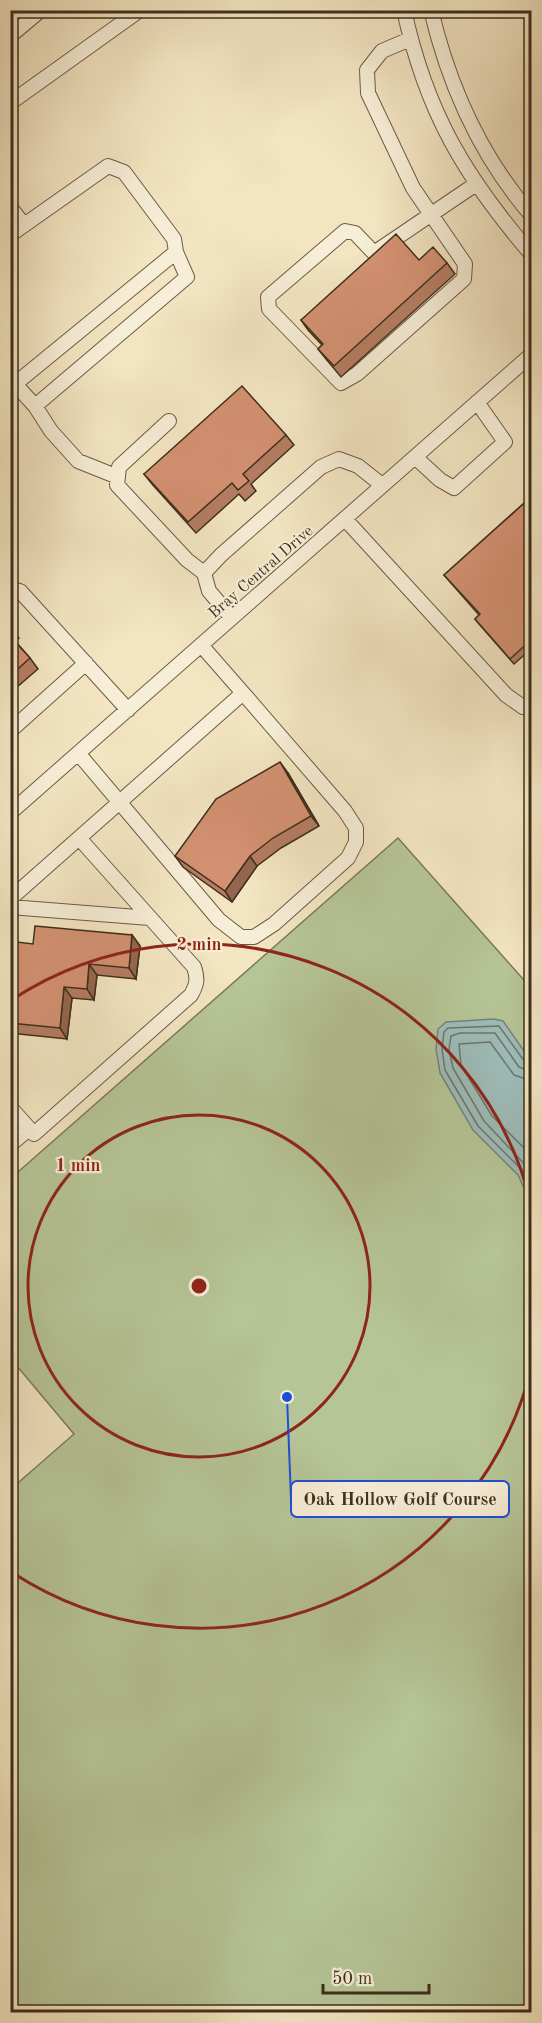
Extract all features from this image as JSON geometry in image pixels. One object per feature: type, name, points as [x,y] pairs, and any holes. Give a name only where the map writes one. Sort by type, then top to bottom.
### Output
[{"type":"street","points":[[10,36],[41,10]]},
{"type":"street","points":[[10,103],[140,10]]},
{"type":"street","points":[[404,10],[410,39],[433,108],[446,136],[476,184],[531,255]]},
{"type":"street","points":[[431,10],[442,54],[459,101],[491,161],[531,216]]},
{"type":"street","points":[[410,39],[382,51],[367,70],[368,93],[413,188],[430,213],[465,264],[464,279],[357,374],[341,383],[269,309],[268,297],[345,231],[355,233],[374,252],[430,213],[476,184]]},
{"type":"street","points":[[10,235],[108,166],[124,172],[174,239],[176,252],[187,277],[35,406]]},
{"type":"street","points":[[10,207],[24,225]]},
{"type":"street","points":[[118,477],[78,461],[51,432],[35,406],[13,381],[176,252]]},
{"type":"street","name":"Bray Central Drive","points":[[10,813],[531,354]]},
{"type":"street","points":[[415,457],[440,480],[454,488],[505,442],[477,402]]},
{"type":"street","points":[[169,421],[119,467],[117,485],[187,560],[204,573],[209,591],[232,618]]},
{"type":"street","points":[[204,573],[221,555],[321,467],[339,459],[358,466],[382,485]]},
{"type":"street","points":[[345,519],[506,695],[523,707],[531,708]]},
{"type":"street","points":[[10,589],[20,591],[128,710]]},
{"type":"street","points":[[78,753],[230,931],[241,937],[254,937],[282,917],[348,858],[356,842],[356,828],[345,811],[201,645]]},
{"type":"street","points":[[10,731],[86,663]]},
{"type":"street","points":[[13,891],[79,838],[243,693]]},
{"type":"street","points":[[10,1107],[34,1134],[191,995],[198,979],[194,967],[79,838]]},
{"type":"street","points":[[10,907],[150,918]]},
{"type":"street","points":[[10,1145],[29,1129]]},
{"type":"green space","points":[[398,838],[531,988],[531,2012],[11,2012],[11,1489],[74,1434],[11,1359],[10,1179]]},
{"type":"water","points":[[494,1019],[503,1021],[531,1061],[531,1203],[518,1175],[473,1130],[440,1073],[436,1049],[438,1029],[446,1022]]},
{"type":"building","points":[[396,234],[419,260],[433,247],[447,263],[334,366],[318,349],[323,344],[301,320]]},
{"type":"building","points":[[242,386],[286,435],[243,474],[249,481],[238,490],[232,483],[188,522],[144,474]]},
{"type":"building","points":[[531,497],[531,640],[510,659],[475,619],[480,614],[444,575]]},
{"type":"building","points":[[10,636],[30,658],[10,676]]},
{"type":"building","points":[[280,762],[311,816],[273,838],[250,856],[225,891],[175,856],[216,799]]},
{"type":"building","points":[[35,926],[132,935],[129,968],[89,964],[87,989],[64,987],[60,1028],[10,1023],[10,958],[15,959],[17,942],[33,944]]},
{"type":"place","name":"Oak Hollow Golf Course","points":[[287,1397]]}]
